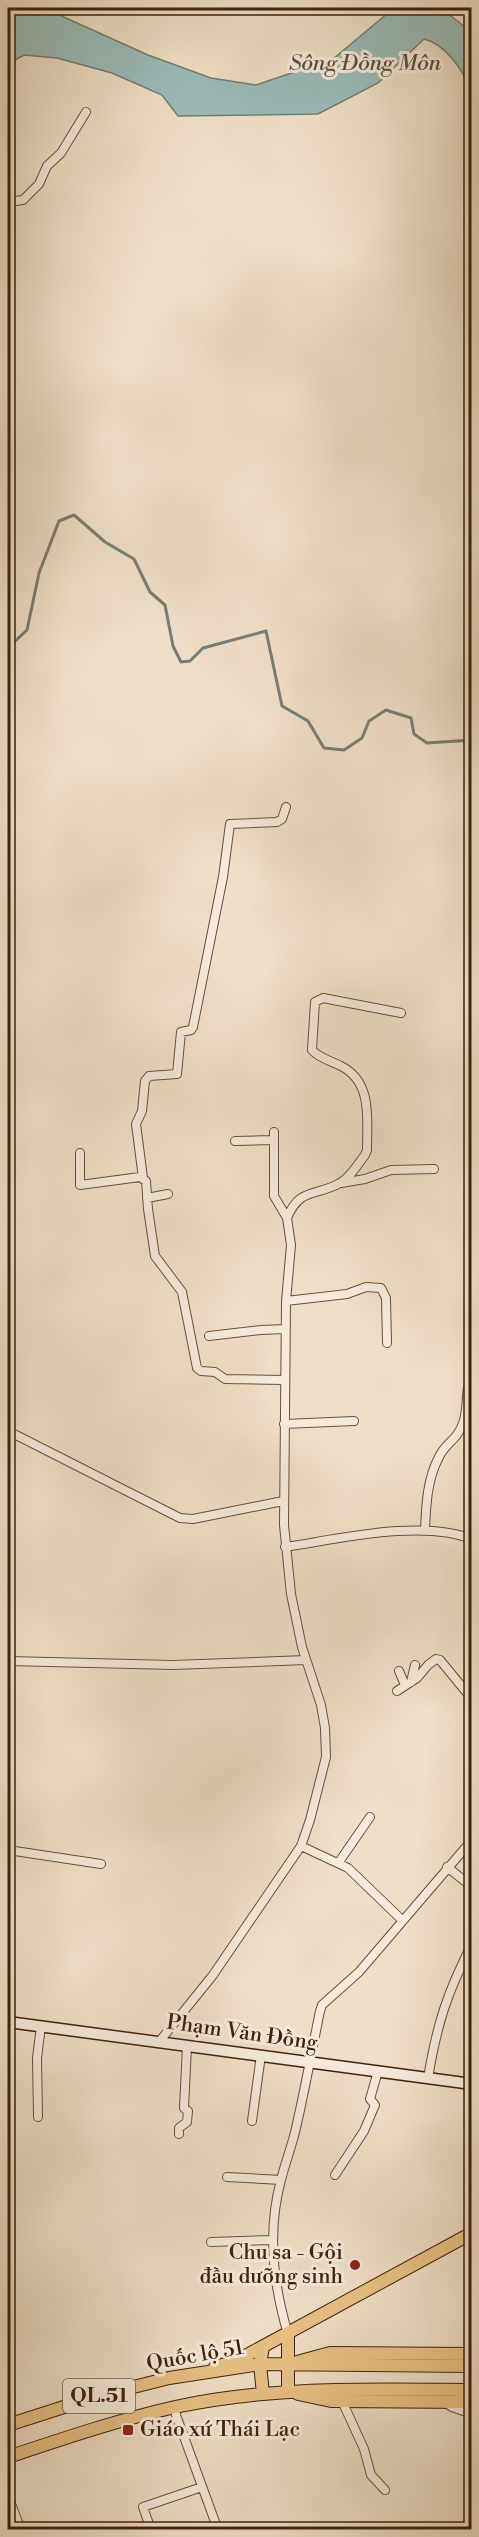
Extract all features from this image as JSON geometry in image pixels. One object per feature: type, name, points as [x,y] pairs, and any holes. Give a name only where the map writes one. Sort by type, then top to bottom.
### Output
[{"type":"main road","name":"Phạm Văn Đồng","points":[[8,2022],[471,2084]]},
{"type":"main road","name":"QL.51","points":[[192,2374],[236,2361],[471,2233]]},
{"type":"main road","points":[[288,2334],[288,2392]]},
{"type":"main road","points":[[263,2347],[260,2364],[263,2394]]},
{"type":"main road","name":"QL.51","points":[[288,2364],[330,2353],[471,2354]]},
{"type":"main road","name":"Quốc lộ 51","points":[[8,2425],[98,2396],[169,2378],[260,2364],[288,2364]]},
{"type":"main road","name":"QL.51","points":[[288,2364],[471,2366]]},
{"type":"main road","name":"QL.51","points":[[8,2457],[175,2407],[240,2397],[331,2389],[471,2390]]},
{"type":"main road","name":"QL.51","points":[[288,2392],[342,2401],[471,2402]]},
{"type":"street","points":[[8,202],[23,200],[39,184],[46,166],[61,153],[86,112]]},
{"type":"street","points":[[284,1380],[225,1379],[215,1372],[201,1371],[197,1368],[183,1292],[155,1256],[147,1184],[143,1178],[136,1124],[146,1078],[177,1074],[181,1032],[193,1027],[223,877],[230,824],[277,822],[282,819],[285,807]]},
{"type":"street","points":[[340,1184],[367,1150],[365,1092],[346,1068],[316,1055],[312,1050],[314,1004],[317,999],[323,998],[401,1013]]},
{"type":"street","points":[[159,2042],[213,1976],[301,1846],[316,1801],[326,1757],[326,1728],[306,1660],[291,1594],[285,1547],[283,1501],[285,1329],[291,1245],[287,1218],[274,1196],[274,1136],[235,1141]]},
{"type":"street","points":[[80,1153],[81,1185],[143,1178]]},
{"type":"street","points":[[287,1218],[294,1203],[300,1198],[340,1184],[365,1179],[390,1170],[434,1169]]},
{"type":"street","points":[[147,1198],[168,1194]]},
{"type":"street","points":[[286,1301],[347,1294],[366,1287],[381,1288],[386,1298],[387,1343]]},
{"type":"street","points":[[210,1336],[240,1331],[285,1329]]},
{"type":"street","points":[[425,1530],[428,1489],[444,1449],[459,1434],[467,1408],[471,1377]]},
{"type":"street","points":[[284,1424],[354,1421]]},
{"type":"street","points":[[8,1431],[187,1520],[283,1501]]},
{"type":"street","points":[[285,1547],[425,1530],[451,1531],[471,1539]]},
{"type":"street","points":[[397,1691],[436,1659],[440,1660],[471,1699]]},
{"type":"street","points":[[8,1660],[173,1665],[306,1660]]},
{"type":"street","points":[[408,1684],[415,1665]]},
{"type":"street","points":[[399,1671],[408,1684]]},
{"type":"street","points":[[339,1862],[370,1817]]},
{"type":"street","points":[[288,2334],[278,2300],[273,2240],[281,2180],[289,2159],[322,2005],[359,1972],[471,1840]]},
{"type":"street","points":[[301,1846],[339,1862],[402,1920]]},
{"type":"street","points":[[8,1850],[101,1864]]},
{"type":"street","points":[[447,1867],[466,1882],[471,1879]]},
{"type":"street","points":[[428,2078],[443,2005],[471,1944]]},
{"type":"street","points":[[38,2117],[38,2058],[41,2026]]},
{"type":"street","points":[[179,2134],[179,2128],[187,2122],[188,2111],[184,2108],[183,2098],[188,2046]]},
{"type":"street","points":[[252,2121],[261,2055]]},
{"type":"street","points":[[336,2175],[364,2132],[375,2105],[370,2099],[378,2071]]},
{"type":"street","points":[[227,2177],[281,2180]]},
{"type":"street","points":[[211,2242],[273,2240]]},
{"type":"street","points":[[342,2401],[364,2449],[371,2475],[385,2490]]},
{"type":"street","points":[[445,2402],[452,2408],[471,2414]]},
{"type":"street","points":[[175,2407],[218,2529]]},
{"type":"street","points":[[151,2529],[143,2507],[202,2487]]},
{"type":"street","points":[[8,2496],[21,2529]]},
{"type":"water","name":"Sông Đồng Môn","points":[[394,8],[441,8],[471,32],[471,90],[453,59],[440,46],[424,39],[378,83],[318,114],[178,116],[162,95],[112,73],[57,58],[24,55],[8,64],[8,14],[55,13],[148,55],[211,78],[256,85],[333,59]]},
{"type":"waterway","points":[[8,645],[11,645],[27,630],[39,573],[59,521],[74,515],[105,542],[134,559],[150,592],[165,605],[173,646],[181,662],[190,661],[203,648],[266,631],[282,706],[308,721],[324,748],[344,750],[362,738],[369,721],[386,710],[411,718],[414,734],[427,743],[472,740]]},
{"type":"place","name":"Chu sa - Gội đầu dưỡng sinh","points":[[355,2265]]},
{"type":"place","name":"Giáo xứ Thái Lạc","points":[[128,2430]]}]
